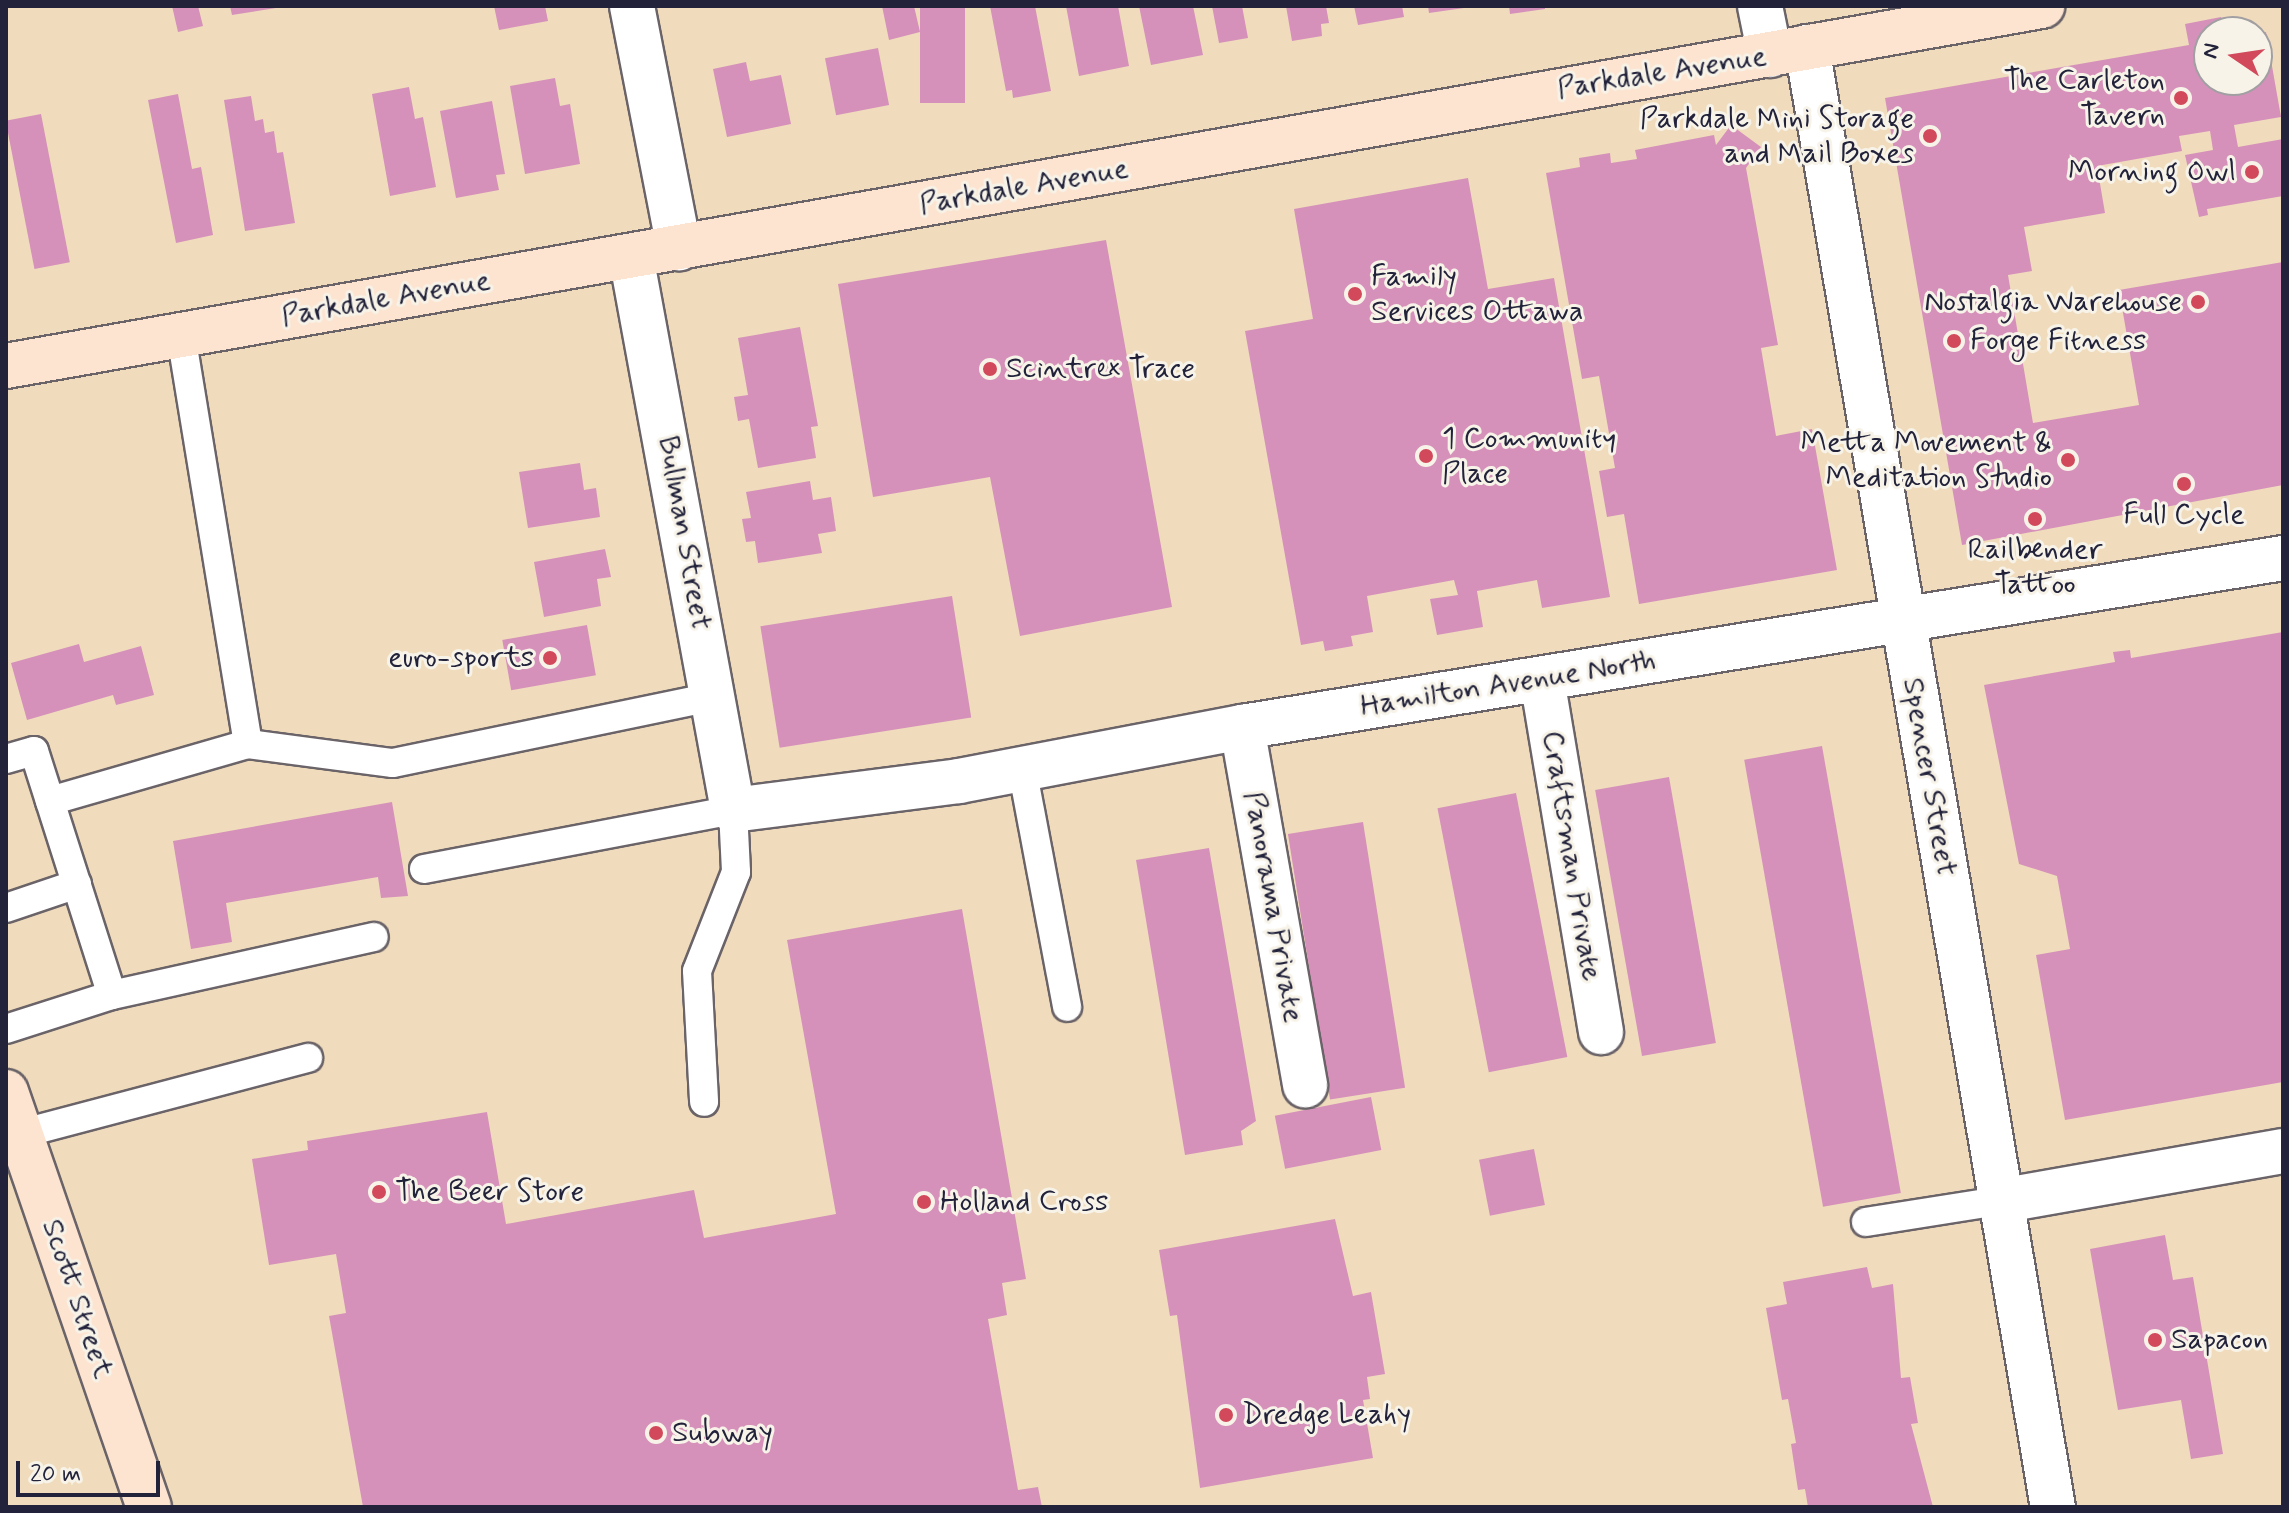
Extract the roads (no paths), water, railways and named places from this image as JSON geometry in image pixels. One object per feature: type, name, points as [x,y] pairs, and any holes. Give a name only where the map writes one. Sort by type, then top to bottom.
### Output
[{"type":"main road","name":"Parkdale Avenue","points":[[6,366],[1484,102],[2042,6]]},
{"type":"main road","name":"Scott Street","points":[[6,1092],[149,1507]]},
{"type":"street","points":[[632,6],[679,248]]},
{"type":"street","name":"Spencer Street","points":[[1760,6],[1788,51],[1901,617],[2005,1200],[2053,1507]]},
{"type":"street","name":"Bullman Street","points":[[631,256],[733,810]]},
{"type":"street","name":"Hamilton Avenue North","points":[[733,810],[1022,768],[1242,727],[1901,617],[2283,558]]},
{"type":"street","name":"Craftsman Private","points":[[1542,679],[1601,1032]]},
{"type":"street","name":"Panorama Private","points":[[1242,727],[1305,1086]]},
{"type":"street","points":[[2005,1200],[2283,1151]]},
{"type":"lane","points":[[181,335],[248,744]]},
{"type":"lane","points":[[50,801],[248,744],[393,763],[712,697]]},
{"type":"lane","points":[[6,759],[34,751],[112,995]]},
{"type":"lane","points":[[1022,768],[1067,1007]]},
{"type":"lane","points":[[424,869],[733,810],[736,872],[697,971],[704,1102]]},
{"type":"lane","points":[[6,908],[77,884]]},
{"type":"lane","points":[[6,1029],[112,995],[374,937]]},
{"type":"lane","points":[[20,1134],[308,1058]]},
{"type":"lane","points":[[1866,1222],[2005,1200]]},
{"type":"place","name":"The Carleton Tavern","points":[[2181,98]]},
{"type":"place","name":"Parkdale Mini Storage and Mail Boxes","points":[[1930,136]]},
{"type":"place","name":"Morning Owl","points":[[2252,172]]},
{"type":"place","name":"Family Services Ottawa","points":[[1355,294]]},
{"type":"place","name":"Nostalgia Warehouse","points":[[2198,302]]},
{"type":"place","name":"Forge Fitness","points":[[1954,341]]},
{"type":"place","name":"Scintrex Trace","points":[[990,369]]},
{"type":"place","name":"1 Community Place","points":[[1426,456]]},
{"type":"place","name":"Metta Movement & Meditation Studio","points":[[2068,460]]},
{"type":"place","name":"Full Cycle","points":[[2184,484]]},
{"type":"place","name":"Railbender Tattoo","points":[[2035,519]]},
{"type":"place","name":"euro-sports","points":[[550,658]]},
{"type":"place","name":"The Beer Store","points":[[379,1192]]},
{"type":"place","name":"Holland Cross","points":[[924,1202]]},
{"type":"place","name":"Sapacon","points":[[2155,1340]]},
{"type":"place","name":"Dredge Leahy","points":[[1226,1415]]},
{"type":"place","name":"Subway","points":[[656,1433]]}]
